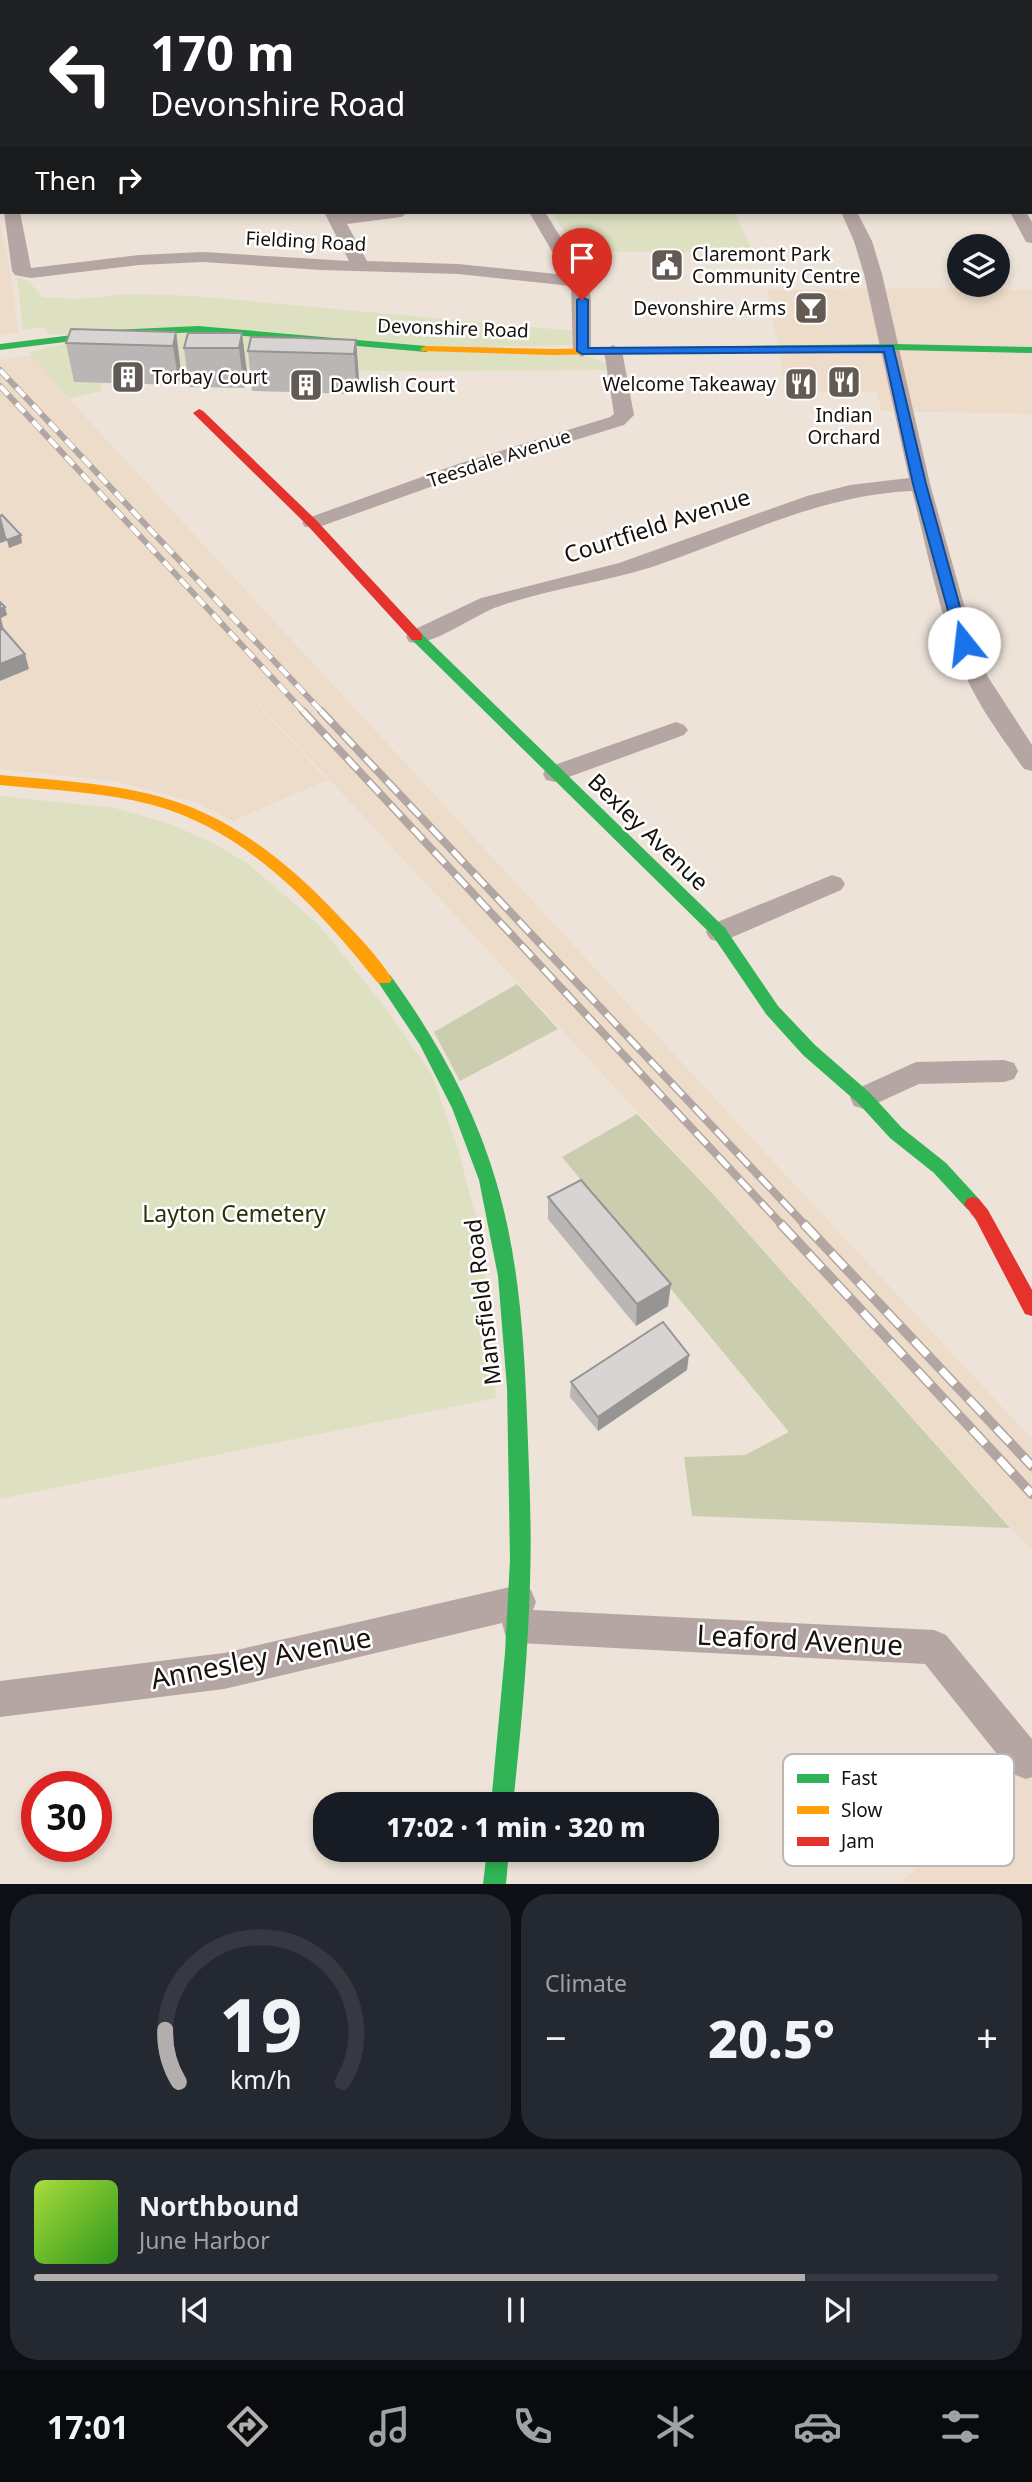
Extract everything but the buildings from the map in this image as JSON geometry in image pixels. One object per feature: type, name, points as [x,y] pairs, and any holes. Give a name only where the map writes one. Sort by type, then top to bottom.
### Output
[{"type":"street","name":"Fielding Road","points":[[12,214],[21,271],[30,273],[149,259],[202,257],[458,269],[579,282]]},
{"type":"street","points":[[361,266],[334,216],[368,214]]},
{"type":"street","points":[[538,214],[579,282],[582,300],[582,351]]},
{"type":"street","points":[[850,214],[863,241],[873,274],[920,484],[964,643],[977,677],[999,716],[1032,763]]},
{"type":"street","points":[[1019,214],[1032,238]]},
{"type":"street","name":"Devonshire Road","points":[[0,346],[125,330],[224,330],[404,349],[525,353],[889,348],[1032,351]]},
{"type":"street","name":"Teesdale Avenue","points":[[312,523],[464,468],[617,421],[624,415],[613,351]]},
{"type":"street","name":"Bexley Avenue","points":[[199,413],[312,523],[417,637],[719,932],[772,1010],[809,1050],[864,1098],[896,1133],[940,1168],[982,1215],[1032,1308]]},
{"type":"street","name":"Courtfield Avenue","points":[[417,637],[497,600],[645,562],[831,497],[888,485],[920,484]]},
{"type":"street","points":[[555,774],[676,730]]},
{"type":"street","name":"Mansfield Road","points":[[0,780],[128,795],[198,817],[233,836],[268,860],[319,905],[374,963],[406,1008],[444,1070],[494,1205],[510,1294],[520,1491],[519,1614],[503,1792]]},
{"type":"street","points":[[719,932],[832,884]]},
{"type":"street","points":[[864,1098],[916,1073],[1004,1071]]},
{"type":"street","name":"Annesley Avenue","points":[[0,1699],[224,1671],[519,1614]]},
{"type":"street","name":"Leaford Avenue","points":[[519,1614],[934,1647],[1026,1761]]},
{"type":"street","points":[[495,1884],[497,1862]]},
{"type":"shaded area","points":[[0,221],[12,280],[18,333],[0,335]]},
{"type":"shaded area","points":[[947,289],[947,297],[1010,297],[1010,290],[1032,290],[1032,414],[881,411],[877,392],[787,392],[767,290]]},
{"type":"shaded area","points":[[32,355],[69,399],[1032,1439],[1032,1551],[715,1195],[106,539],[327,780],[233,821],[195,802],[114,781],[0,769],[0,360]]},
{"type":"shaded area","points":[[1032,1760],[1032,1883],[901,1883],[919,1866],[1014,1866],[1014,1777]]},
{"type":"green space","points":[[553,214],[736,214],[753,253],[577,251]]},
{"type":"green space","points":[[17,277],[28,281],[43,297],[76,299],[129,294],[195,296],[575,331],[575,345],[480,347],[48,334],[45,327],[23,330]]},
{"type":"green space","points":[[125,330],[575,351],[605,363],[607,370],[394,371],[155,367],[101,383],[101,391],[69,399],[29,352]]},
{"type":"green space","name":"Layton Cemetery","points":[[0,796],[115,808],[170,824],[211,842],[247,863],[318,924],[388,1011],[432,1075],[457,1146],[481,1236],[496,1398],[0,1499]]},
{"type":"green space","points":[[517,984],[558,1029],[460,1081],[434,1032]]},
{"type":"green space","points":[[637,1114],[714,1195],[1010,1528],[692,1516],[684,1457],[745,1455],[789,1432],[562,1157]]},
{"type":"railway","points":[[0,370],[323,713]]},
{"type":"railway","points":[[0,386],[305,713]]},
{"type":"railway","points":[[303,711],[783,1226]]},
{"type":"railway","points":[[321,711],[806,1226]]},
{"type":"railway","points":[[781,1224],[1032,1494]]},
{"type":"railway","points":[[804,1224],[1032,1466]]},
{"type":"traffic: fast","points":[[0,347],[113,333],[198,329],[426,349]]},
{"type":"traffic: fast","points":[[671,350],[895,347],[1032,350]]},
{"type":"traffic: fast","points":[[417,637],[719,932],[772,1010],[809,1050],[864,1098],[896,1133],[940,1168],[973,1204]]},
{"type":"traffic: fast","points":[[384,979],[426,1041],[461,1108],[487,1180],[504,1253],[516,1388],[520,1560],[516,1653],[503,1792]]},
{"type":"traffic: fast","points":[[494,1884],[497,1862]]},
{"type":"traffic: slow","points":[[426,349],[552,352],[671,350]]},
{"type":"traffic: slow","points":[[0,780],[132,796],[175,807],[206,820],[264,856],[291,878],[340,927],[384,979]]},
{"type":"traffic: jam","points":[[199,413],[312,523],[417,637]]},
{"type":"traffic: jam","points":[[973,1204],[982,1215],[1032,1308]]},
{"type":"place","name":"Claremont Park Community Centre","points":[[667,265]]},
{"type":"place","name":"Devonshire Arms","points":[[811,308]]},
{"type":"place","name":"Torbay Court","points":[[128,377]]},
{"type":"place","name":"Indian Orchard","points":[[844,382]]},
{"type":"place","name":"Welcome Takeaway","points":[[801,384]]},
{"type":"place","name":"Dawlish Court","points":[[306,385]]},
{"type":"route","points":[[582,300],[582,351],[889,348],[920,484],[964,643]]}]
